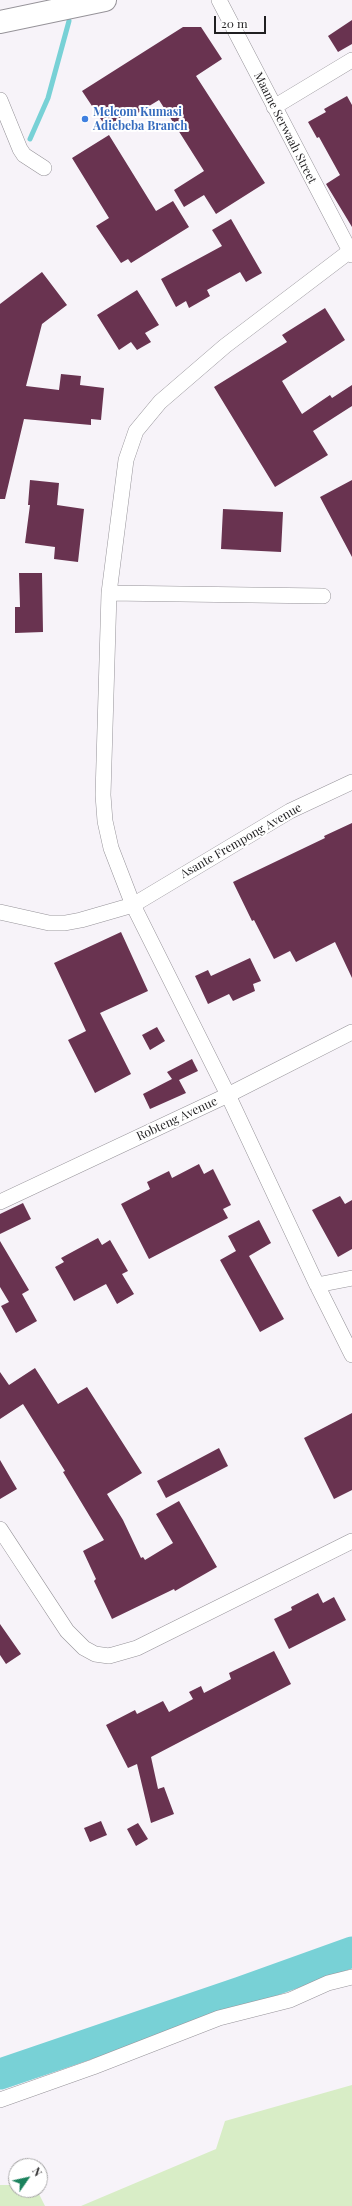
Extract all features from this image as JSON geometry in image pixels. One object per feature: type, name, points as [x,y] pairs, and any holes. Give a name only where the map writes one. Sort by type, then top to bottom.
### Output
[{"type":"main road","points":[[0,22],[105,0]]},
{"type":"street","name":"Maame Serwaah Street","points":[[219,0],[351,253]]},
{"type":"street","points":[[274,107],[352,60]]},
{"type":"street","points":[[0,100],[20,149],[24,155],[44,168]]},
{"type":"street","points":[[351,253],[226,346],[160,402],[136,431],[126,460],[109,593],[103,802],[105,821],[111,848],[132,905],[228,1095],[316,1285],[352,1355]]},
{"type":"street","points":[[109,593],[323,596]]},
{"type":"street","name":"Asante Frempong Avenue","points":[[0,912],[49,923],[65,923],[81,920],[132,905],[284,815],[352,782]]},
{"type":"street","name":"Robteng Avenue","points":[[0,1202],[228,1095],[352,1032]]},
{"type":"street","points":[[316,1285],[352,1278]]},
{"type":"street","points":[[0,1529],[67,1631],[84,1648],[95,1654],[109,1656],[137,1648],[352,1541]]},
{"type":"street","points":[[0,2100],[219,2018],[290,2000],[328,1983],[352,1977]]},
{"type":"green space","points":[[352,2085],[352,2206],[81,2206],[216,2149],[225,2121]]},
{"type":"green space","points":[[0,2185],[8,2185],[8,2198],[41,2198],[45,2206],[0,2206]]},
{"type":"building","points":[[352,20],[352,44],[338,52],[328,36]]},
{"type":"building","points":[[183,27],[201,27],[222,59],[196,76],[265,183],[216,214],[204,195],[184,207],[174,190],[204,171],[159,100],[131,117],[128,113],[106,127],[82,91]]},
{"type":"building","points":[[347,96],[352,105],[352,227],[326,184],[340,175],[319,137],[317,138],[308,122],[326,112],[324,109]]},
{"type":"building","points":[[109,135],[156,211],[173,201],[189,227],[131,263],[128,259],[121,263],[96,226],[109,218],[72,158]]},
{"type":"building","points":[[231,219],[262,273],[246,282],[240,272],[207,290],[210,296],[189,308],[186,301],[176,307],[161,279],[222,246],[212,230]]},
{"type":"building","points":[[42,272],[67,305],[42,324],[26,386],[59,390],[61,374],[81,376],[80,385],[104,388],[101,420],[91,419],[91,425],[24,419],[5,499],[0,499],[0,304]]},
{"type":"building","points":[[137,290],[159,325],[145,333],[151,342],[137,350],[131,342],[119,350],[97,315]]},
{"type":"building","points":[[325,308],[345,340],[282,381],[302,414],[330,395],[332,398],[352,385],[352,406],[313,431],[328,455],[275,487],[214,387],[287,342],[282,335]]},
{"type":"building","points":[[30,480],[59,483],[57,505],[84,509],[78,562],[54,559],[55,547],[25,543],[30,505],[28,505]]},
{"type":"building","points":[[352,480],[352,557],[320,497]]},
{"type":"building","points":[[223,509],[283,512],[281,552],[221,549]]},
{"type":"building","points":[[19,573],[42,573],[43,632],[15,633],[15,607],[20,607]]},
{"type":"building","points":[[352,823],[352,978],[335,942],[296,962],[290,951],[274,959],[254,920],[252,921],[233,882],[325,838],[324,836]]},
{"type":"building","points":[[121,932],[148,991],[100,1013],[131,1074],[95,1093],[68,1040],[86,1031],[54,963]]},
{"type":"building","points":[[250,958],[261,981],[253,984],[255,991],[233,1001],[229,994],[208,1004],[195,976],[208,970],[211,976]]},
{"type":"building","points":[[157,1027],[165,1041],[150,1050],[142,1035]]},
{"type":"building","points":[[192,1059],[198,1071],[179,1080],[186,1093],[150,1109],[143,1094],[172,1079],[167,1072]]},
{"type":"building","points":[[199,1164],[204,1174],[213,1169],[231,1205],[223,1209],[228,1218],[149,1259],[121,1204],[150,1189],[147,1182],[169,1171],[172,1178]]},
{"type":"building","points":[[340,1196],[345,1204],[352,1200],[352,1249],[338,1257],[312,1210]]},
{"type":"building","points":[[23,1203],[31,1219],[0,1234],[0,1214]]},
{"type":"building","points":[[259,1220],[271,1243],[249,1256],[284,1319],[260,1332],[220,1260],[236,1251],[228,1236]]},
{"type":"building","points":[[98,1238],[102,1245],[110,1240],[128,1271],[122,1274],[134,1294],[117,1304],[106,1284],[74,1301],[55,1267],[64,1262],[61,1258]]},
{"type":"building","points":[[0,1241],[29,1290],[22,1294],[37,1321],[16,1333],[1,1306],[9,1302],[0,1287]]},
{"type":"building","points":[[35,1368],[58,1404],[87,1387],[142,1473],[107,1494],[123,1520],[141,1558],[143,1557],[145,1560],[173,1543],[156,1514],[179,1501],[217,1567],[175,1591],[174,1589],[112,1619],[94,1581],[96,1579],[83,1551],[104,1540],[63,1472],[65,1471],[23,1404],[0,1419],[0,1372],[9,1385]]},
{"type":"building","points":[[352,1413],[352,1490],[334,1499],[304,1438]]},
{"type":"building","points":[[219,1448],[228,1466],[166,1498],[157,1481]]},
{"type":"building","points":[[0,1460],[17,1489],[0,1499]]},
{"type":"building","points":[[318,1593],[323,1603],[334,1597],[346,1620],[289,1649],[274,1619],[292,1610],[291,1607]]},
{"type":"building","points":[[0,1624],[21,1654],[6,1664],[0,1655]]},
{"type":"building","points":[[274,1651],[291,1684],[151,1757],[158,1789],[164,1787],[174,1814],[151,1823],[137,1764],[128,1768],[106,1725],[135,1710],[137,1714],[163,1701],[169,1712],[193,1699],[189,1692],[201,1686],[204,1693],[231,1679],[229,1673]]},
{"type":"building","points":[[101,1821],[107,1835],[90,1842],[84,1828]]},
{"type":"building","points":[[138,1823],[148,1839],[136,1846],[127,1829]]},
{"type":"waterway","points":[[30,139],[48,98],[69,21]]},
{"type":"waterway","points":[[0,2074],[241,1992],[352,1952]]},
{"type":"place","name":"Melcom Kumasi Adiebeba Branch","points":[[85,119]]}]
